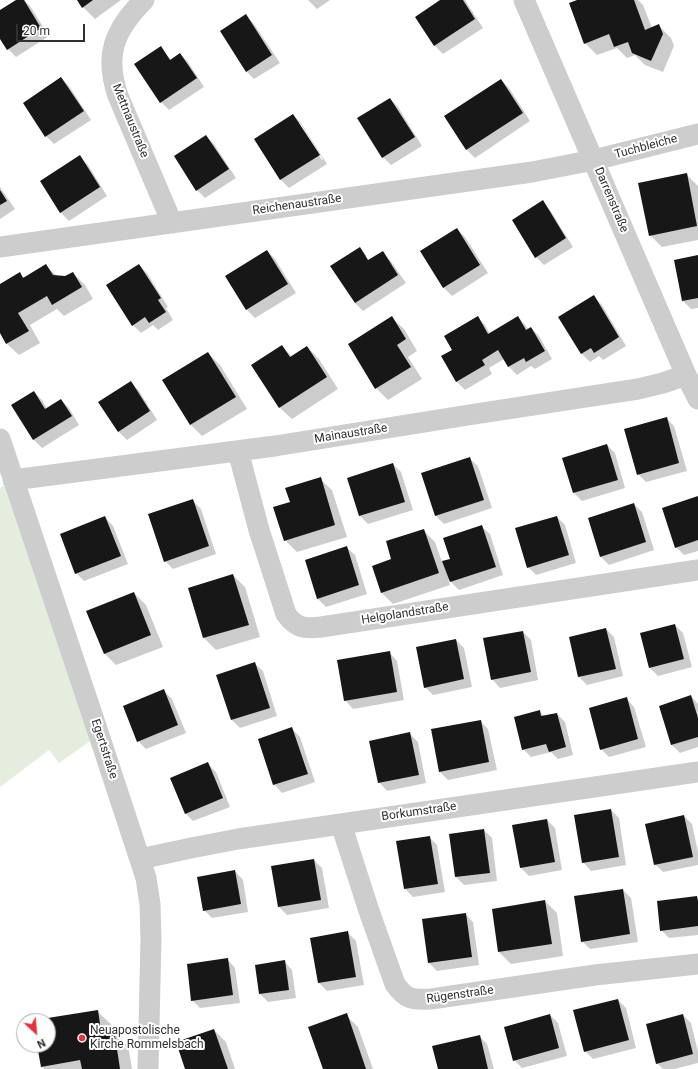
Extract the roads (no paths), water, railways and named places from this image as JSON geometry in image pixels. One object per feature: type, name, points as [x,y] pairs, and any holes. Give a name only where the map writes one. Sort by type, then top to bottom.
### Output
[{"type":"street","name":"Mettnaustraße","points":[[144,0],[133,10],[119,31],[112,55],[111,71],[118,96],[172,223]]},
{"type":"street","name":"Darrenstraße","points":[[524,0],[686,375],[698,398]]},
{"type":"street","name":"Tuchbleiche","points":[[594,160],[698,134]]},
{"type":"street","name":"Reichenaustraße","points":[[0,247],[532,172],[594,160]]},
{"type":"street","name":"Mainaustraße","points":[[13,480],[275,446],[638,389],[663,383],[686,375]]},
{"type":"street","name":"Egertstraße","points":[[0,439],[146,878],[149,893],[151,920],[148,1069]]},
{"type":"street","name":"Helgolandstraße","points":[[238,451],[259,530],[286,614],[291,622],[297,626],[312,628],[321,627],[698,570]]},
{"type":"street","name":"Borkumstraße","points":[[140,860],[238,839],[698,772]]},
{"type":"street","name":"Rügenstraße","points":[[341,824],[369,911],[395,984],[400,991],[411,999],[431,999],[595,975],[698,964]]},
{"type":"place","name":"Neuapostolische Kirche Rommelsbach","points":[[82,1038]]}]
